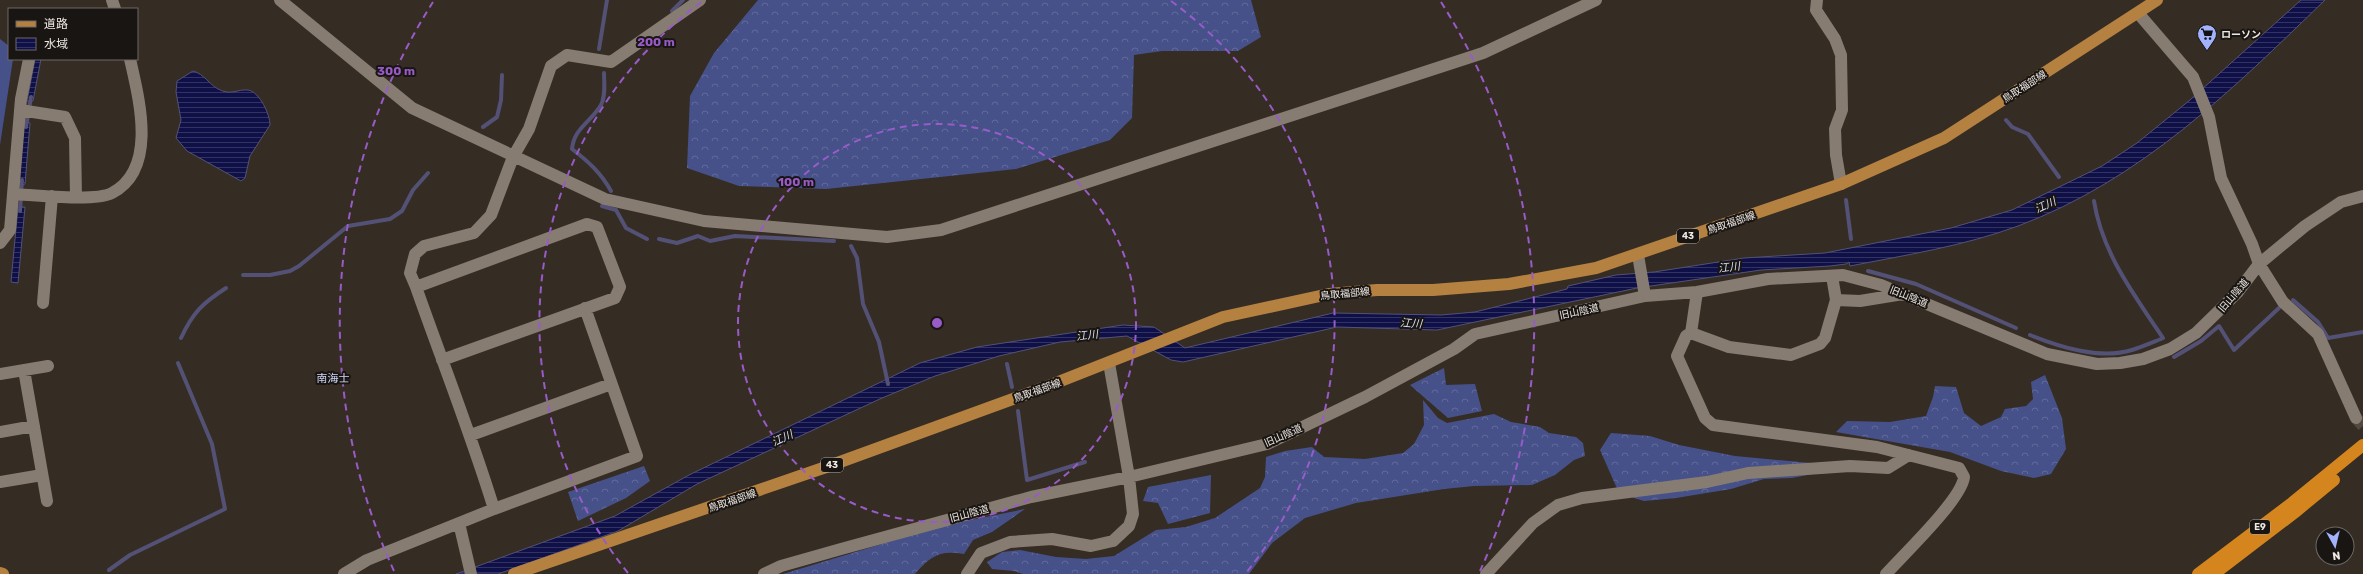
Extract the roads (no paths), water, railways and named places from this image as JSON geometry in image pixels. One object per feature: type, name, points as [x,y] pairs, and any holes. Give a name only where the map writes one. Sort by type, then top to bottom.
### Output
[{"type":"highway","name":"E9","points":[[2198,574],[2292,503],[2363,445]]},
{"type":"highway","name":"E9","points":[[2214,574],[2294,513],[2363,456]]},
{"type":"main road","name":"鳥取福部線","points":[[514,574],[829,466],[1109,363],[1223,318],[1278,304],[1329,294],[1378,290],[1433,290],[1509,284],[1596,268],[1638,255],[1841,184],[1944,138],[2157,0]]},
{"type":"street","points":[[280,0],[412,108],[513,157],[605,199],[704,221],[887,237],[941,230],[1483,53],[1596,0]]},
{"type":"street","points":[[494,509],[471,435],[410,273],[415,254],[424,246],[474,233],[491,216],[513,157],[529,129],[551,66],[567,55],[611,62],[700,0]]},
{"type":"street","points":[[1817,0],[1816,10],[1835,39],[1840,55],[1842,110],[1835,130],[1841,184]]},
{"type":"street","points":[[2138,12],[2193,77],[2209,117],[2221,178],[2252,244],[2259,264],[2283,302],[2318,334],[2356,418]]},
{"type":"street","points":[[0,243],[10,230],[20,110],[29,60]]},
{"type":"street","points":[[13,194],[76,197],[112,193],[134,173],[143,145],[138,92],[130,60]]},
{"type":"street","points":[[20,110],[65,117],[75,138],[76,197]]},
{"type":"street","points":[[43,303],[52,196]]},
{"type":"street","name":"旧山陰道","points":[[764,574],[781,566],[1031,496],[1129,477],[1267,444],[1365,396],[1454,349],[1475,334],[1645,294],[1697,292],[1768,279],[1843,275],[1881,285],[2048,354],[2097,364],[2120,363],[2143,359],[2170,349],[2196,333],[2237,294],[2259,264],[2305,226],[2341,202],[2363,196]]},
{"type":"street","points":[[416,287],[587,224],[597,227],[620,287],[615,298],[442,360]]},
{"type":"street","points":[[1638,255],[1645,294]]},
{"type":"street","points":[[1691,333],[1729,347],[1791,355],[1820,344],[1825,338],[1836,300],[1832,276]]},
{"type":"street","points":[[1697,292],[1691,333],[1686,336],[1676,356],[1705,418],[1713,425],[1877,447],[1959,468],[1964,477],[1964,482],[1952,500],[1886,574]]},
{"type":"street","points":[[1836,300],[1860,301],[1903,294]]},
{"type":"street","points":[[344,574],[367,560],[494,509],[637,456],[585,308]]},
{"type":"street","points":[[967,574],[980,552],[1010,542],[1052,539],[1091,546],[1113,541],[1129,526],[1133,514],[1129,477],[1109,363]]},
{"type":"street","points":[[0,374],[48,366]]},
{"type":"street","points":[[24,370],[47,501]]},
{"type":"street","points":[[471,435],[611,384]]},
{"type":"street","points":[[0,432],[34,426]]},
{"type":"street","points":[[1486,574],[1534,523],[1558,505],[1582,498],[1707,482],[1748,473],[1850,466],[1888,468],[1909,456]]},
{"type":"street","points":[[0,482],[42,475]]},
{"type":"street","points":[[459,523],[472,574]]},
{"type":"water","name":"江川","points":[[2301,0],[2325,0],[2255,67],[2183,130],[2145,158],[2105,184],[2063,207],[1998,233],[1935,249],[1850,266],[1849,262],[1846,264],[1830,266],[1761,270],[1637,288],[1437,330],[1337,327],[1183,362],[1171,360],[1127,336],[1060,342],[999,356],[935,376],[882,398],[697,484],[618,531],[498,574],[456,574],[615,516],[689,475],[920,363],[977,347],[1123,325],[1154,327],[1185,348],[1333,313],[1441,315],[1475,312],[1567,289],[1568,286],[1616,275],[1654,272],[1744,258],[1825,253],[1951,228],[2012,210],[2102,166],[2137,143],[2190,100]]},
{"type":"water","points":[[35,60],[41,60],[33,101],[27,101]]},
{"type":"water","points":[[193,71],[200,74],[215,87],[223,91],[230,92],[248,90],[256,95],[264,104],[270,125],[250,156],[245,178],[241,181],[187,151],[176,138],[181,120],[176,92],[177,81]]},
{"type":"water","points":[[24,121],[30,123],[25,184],[19,186]]},
{"type":"water","points":[[18,207],[25,207],[18,283],[11,282]]},
{"type":"waterway","points":[[599,49],[607,0]]},
{"type":"waterway","points":[[672,11],[683,0]]},
{"type":"waterway","points":[[604,73],[603,101],[597,111],[579,130],[573,142],[572,149],[594,168],[611,191]]},
{"type":"waterway","points":[[483,127],[497,117],[501,100],[502,75]]},
{"type":"waterway","points":[[26,127],[31,97]]},
{"type":"waterway","points":[[2006,120],[2012,127],[2028,134],[2059,177]]},
{"type":"waterway","points":[[243,275],[270,275],[290,271],[299,266],[348,226],[390,219],[402,211],[413,190],[428,173]]},
{"type":"waterway","points":[[20,211],[22,180]]},
{"type":"waterway","points":[[1846,200],[1851,239]]},
{"type":"waterway","points":[[2094,201],[2098,220],[2112,256],[2131,290],[2163,338]]},
{"type":"waterway","points":[[602,206],[616,210],[626,228],[647,239]]},
{"type":"waterway","points":[[659,239],[677,243],[698,236],[710,241],[735,236],[834,241]]},
{"type":"waterway","points":[[851,246],[857,258],[863,304],[879,342],[888,384]]},
{"type":"waterway","points":[[1868,271],[1916,284],[2016,328]]},
{"type":"waterway","points":[[181,338],[185,329],[199,309],[211,298],[226,288]]},
{"type":"waterway","points":[[2293,300],[2318,322],[2328,338],[2363,332]]},
{"type":"waterway","points":[[2174,357],[2201,341],[2219,326],[2234,350],[2279,308]]},
{"type":"waterway","points":[[2030,335],[2067,348],[2107,354],[2132,350],[2161,339]]},
{"type":"waterway","points":[[109,570],[130,555],[225,509],[212,444],[178,363]]},
{"type":"waterway","points":[[1007,364],[1012,387]]},
{"type":"waterway","points":[[1018,411],[1027,480],[1085,462]]},
{"type":"tunnel","points":[[2356,418],[2363,426]]},
{"type":"place","name":"ローソン","points":[[2207,51]]},
{"type":"district","name":"南海士","points":[[333,378]]}]
